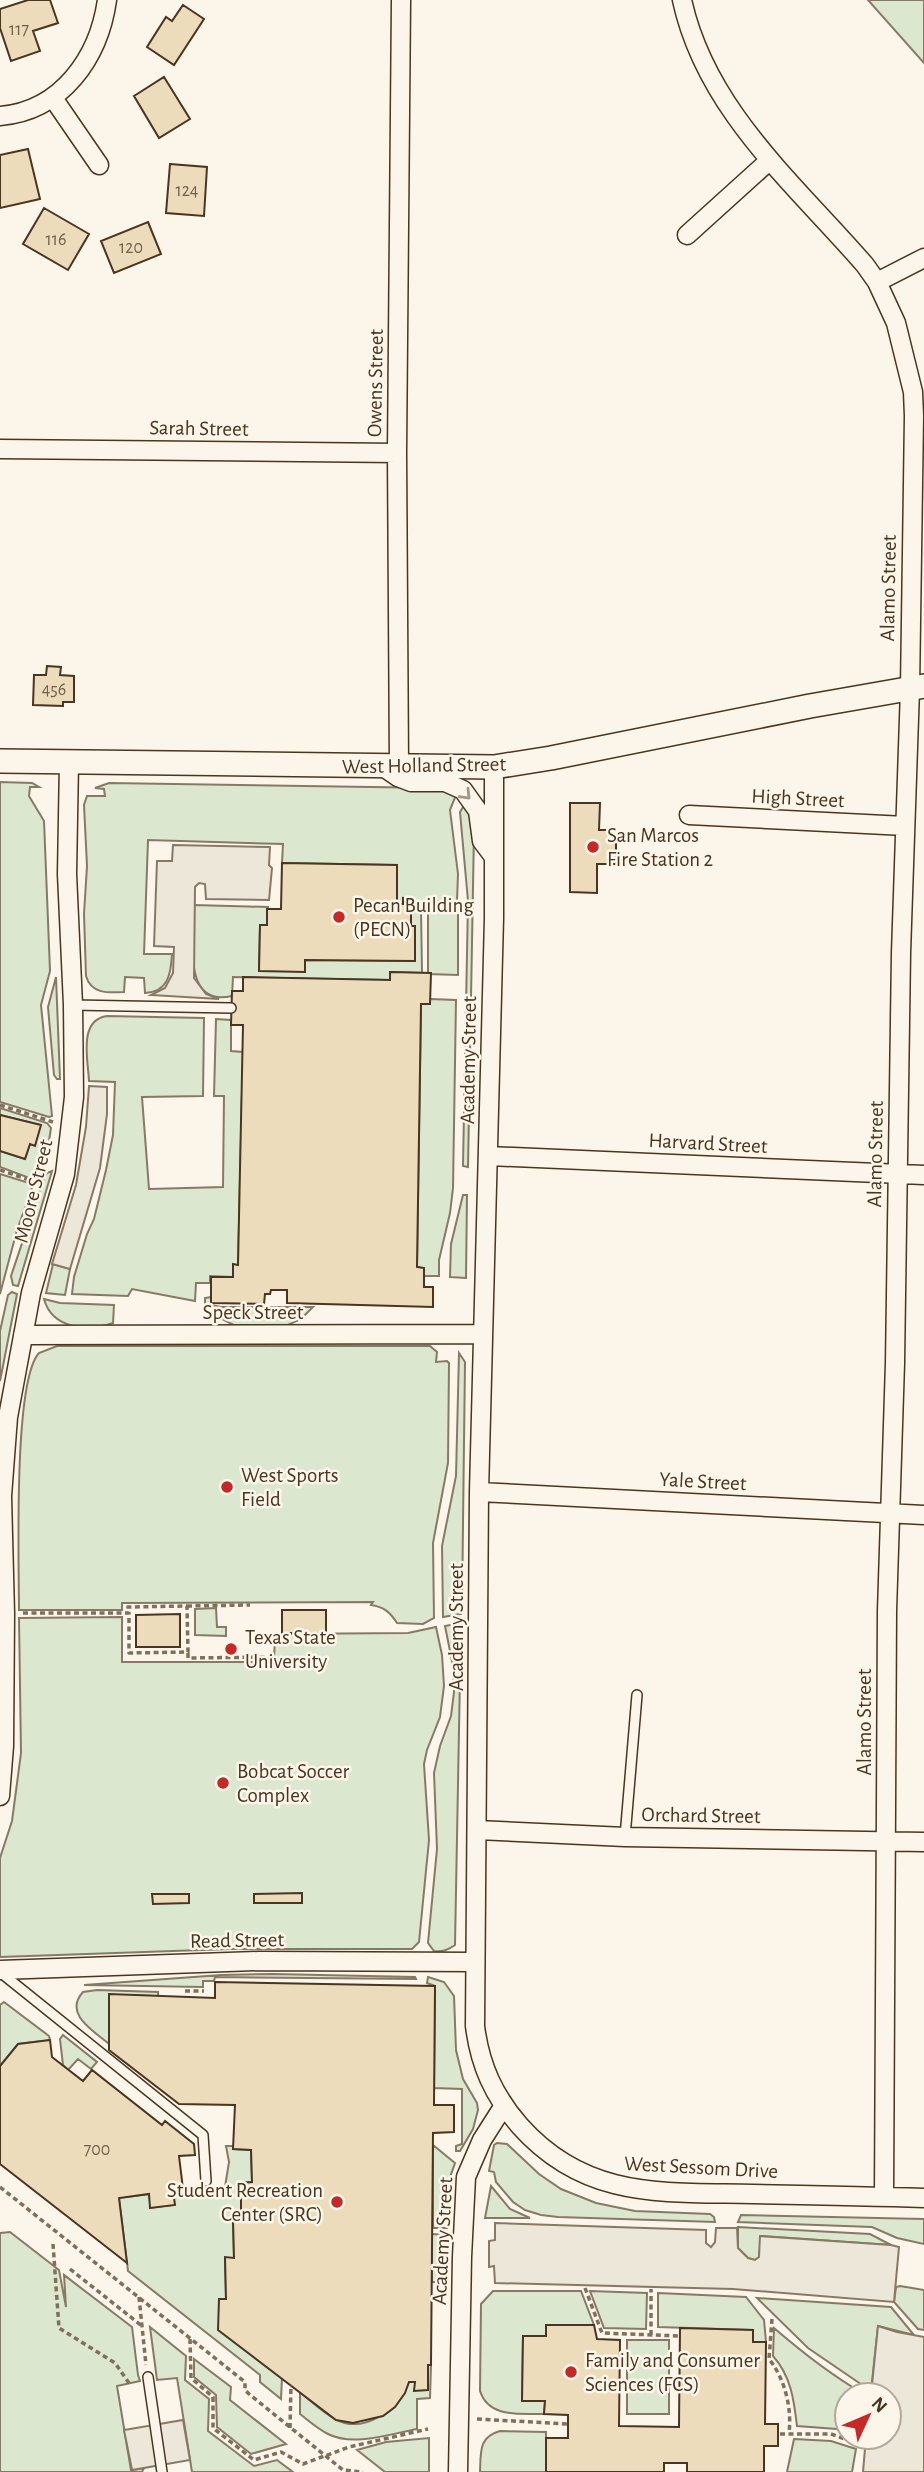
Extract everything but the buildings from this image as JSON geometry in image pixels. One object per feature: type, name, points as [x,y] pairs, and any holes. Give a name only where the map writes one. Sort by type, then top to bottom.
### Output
[{"type":"street","points":[[0,116],[33,109],[53,98],[77,75],[103,24],[107,0]]},
{"type":"street","name":"Owens Street","points":[[390,766],[397,453],[401,0]]},
{"type":"street","name":"Alamo Street","points":[[682,0],[693,41],[714,85],[743,128],[877,282],[896,323],[913,392],[917,687],[905,826],[901,953],[886,1679],[888,1730],[884,2197]]},
{"type":"street","points":[[53,98],[99,165]]},
{"type":"street","points":[[687,235],[770,160]]},
{"type":"street","points":[[877,282],[924,258]]},
{"type":"street","name":"Sarah Street","points":[[0,449],[397,453]]},
{"type":"street","name":"West Holland Street","points":[[0,761],[494,767],[539,761],[917,687]]},
{"type":"street","name":"Moore Street","points":[[0,1796],[4,1745],[2,1496],[8,1417],[31,1293],[65,1174],[74,1097],[67,874],[69,762]]},
{"type":"street","points":[[390,766],[398,777],[411,782],[445,782],[463,790],[478,811],[482,842],[494,857]]},
{"type":"street","name":"Academy Street","points":[[458,2472],[462,2257],[467,2177],[482,2140],[503,2107],[487,2078],[477,2041],[475,1962],[480,1492],[489,1156],[494,767]]},
{"type":"street","name":"High Street","points":[[689,815],[905,826]]},
{"type":"street","name":"Harvard Street","points":[[489,1156],[924,1175]]},
{"type":"street","name":"Speck Street","points":[[23,1335],[483,1334]]},
{"type":"street","name":"Yale Street","points":[[480,1492],[924,1515]]},
{"type":"street","name":"Orchard Street","points":[[477,1830],[625,1837],[924,1842]]},
{"type":"street","name":"Read Street","points":[[0,1971],[259,1961],[475,1962]]},
{"type":"street","name":"West Sessom Drive","points":[[503,2107],[551,2156],[574,2170],[612,2184],[684,2192],[924,2198]]},
{"type":"lane","points":[[73,1005],[231,1008]]},
{"type":"lane","points":[[625,1837],[637,1695]]},
{"type":"lane","points":[[0,1971],[203,2135],[206,2181]]},
{"type":"lane","points":[[148,2377],[162,2472]]},
{"type":"path","points":[[0,1105],[55,1123]]},
{"type":"path","points":[[0,1170],[38,1184]]},
{"type":"path","points":[[188,1652],[129,1653],[128,1607],[250,1605]]},
{"type":"path","points":[[187,1606],[188,1658],[272,1657]]},
{"type":"path","points":[[18,1613],[129,1613]]},
{"type":"path","points":[[185,1991],[204,1991]]},
{"type":"path","points":[[0,2187],[245,2382],[245,2389],[249,2394],[343,2471],[363,2472]]},
{"type":"path","points":[[53,2244],[59,2328],[115,2362],[129,2383]]},
{"type":"path","points":[[70,2269],[142,2326]]},
{"type":"path","points":[[585,2288],[602,2333],[680,2336]]},
{"type":"path","points":[[651,2289],[651,2335]]},
{"type":"path","points":[[139,2297],[148,2377]]},
{"type":"path","points":[[772,2319],[769,2358],[785,2391],[790,2418],[789,2433]]},
{"type":"path","points":[[190,2339],[191,2378],[213,2397],[213,2428],[254,2460],[281,2452],[303,2464],[349,2447],[428,2429]]},
{"type":"path","points":[[290,2428],[291,2385]]},
{"type":"path","points":[[477,2419],[568,2424]]},
{"type":"path","points":[[780,2434],[833,2435]]},
{"type":"green space","points":[[868,0],[924,0],[924,63]]},
{"type":"green space","points":[[0,782],[32,783],[39,787],[30,787],[29,796],[44,821],[50,971],[41,1005],[52,1116],[49,1117],[0,1102]]},
{"type":"green space","points":[[109,783],[438,788],[456,795],[450,810],[458,874],[457,901],[411,902],[411,899],[404,898],[403,904],[397,904],[397,865],[282,863],[283,844],[148,840],[144,954],[172,954],[169,975],[167,981],[153,992],[145,993],[144,978],[125,977],[124,992],[101,991],[88,982],[86,976],[84,914],[87,866],[84,805],[87,796],[105,796],[104,789],[95,788]]},
{"type":"green space","points":[[465,804],[471,814],[474,831],[468,1167],[463,1166],[468,901],[460,812]]},
{"type":"green space","points":[[194,905],[268,907],[267,925],[260,926],[259,971],[305,971],[305,960],[415,961],[415,927],[411,926],[411,910],[421,909],[422,973],[391,972],[390,980],[233,977],[232,996],[216,997],[205,991],[198,981],[194,967]]},
{"type":"green space","points":[[428,910],[458,911],[458,975],[428,974]]},
{"type":"green space","points":[[56,977],[60,1079],[54,1075],[48,1007]]},
{"type":"green space","points":[[430,999],[456,1000],[453,1188],[439,1260],[439,1276],[424,1276],[424,1268],[417,1267],[421,1004]]},
{"type":"green space","points":[[107,1016],[204,1018],[203,1096],[142,1097],[149,1189],[223,1187],[224,1096],[214,1096],[216,1019],[231,1020],[231,1051],[243,1052],[238,1265],[233,1265],[233,1277],[210,1276],[210,1283],[196,1283],[195,1301],[132,1289],[128,1296],[72,1294],[74,1277],[94,1219],[113,1135],[115,1082],[89,1081],[87,1052],[88,1033],[92,1025]]},
{"type":"green space","points":[[0,1108],[47,1123],[51,1128],[46,1161],[38,1177],[32,1179],[0,1167],[0,1151],[25,1159],[40,1125],[0,1115]]},
{"type":"green space","points":[[52,1171],[18,1286],[13,1285],[11,1276],[44,1178]]},
{"type":"green space","points":[[0,1174],[29,1183],[32,1189],[17,1230],[0,1294]]},
{"type":"green space","points":[[463,1195],[467,1195],[466,1278],[450,1277],[451,1244]]},
{"type":"green space","points":[[53,1264],[70,1269],[65,1295],[46,1293]]},
{"type":"green space","points":[[12,1292],[17,1294],[0,1381],[0,1331],[8,1295]]},
{"type":"green space","points":[[211,1297],[211,1305],[221,1307],[313,1307],[301,1319],[279,1329],[241,1329],[205,1310],[205,1298]]},
{"type":"green space","points":[[44,1299],[60,1303],[114,1305],[113,1323],[93,1327],[72,1326],[55,1317]]},
{"type":"green space","name":"West Sports Field","points":[[57,1346],[430,1346],[437,1352],[436,1362],[449,1363],[448,1463],[433,1543],[434,1618],[423,1624],[397,1623],[386,1611],[371,1605],[373,1602],[122,1603],[122,1610],[19,1610],[19,1475],[25,1399],[31,1370],[39,1353]]},
{"type":"green space","points":[[459,1353],[465,1362],[462,1606],[461,1614],[443,1617],[442,1546],[456,1476]]},
{"type":"green space","points":[[216,1608],[217,1627],[226,1627],[226,1636],[195,1635],[195,1609]]},
{"type":"green space","points":[[122,1617],[122,1662],[274,1662],[275,1634],[408,1633],[436,1627],[442,1655],[444,1686],[440,1717],[424,1764],[429,1840],[419,1942],[412,1949],[231,1949],[0,1957],[0,1858],[12,1821],[21,1753],[19,1618]]},
{"type":"green space","points":[[461,1623],[455,1945],[434,1951],[428,1943],[437,1849],[434,1773],[451,1716],[454,1692],[453,1666],[445,1626]]},
{"type":"green space","points":[[221,1975],[416,1979],[215,1977],[214,1981],[203,1981],[203,1987],[84,1985]]},
{"type":"green space","points":[[428,1977],[444,1982],[454,1996],[456,2050],[463,2079],[477,2103],[473,2129],[460,2151],[456,2151],[456,2146],[462,2144],[462,2089],[434,2088],[435,1986],[427,1983]]},
{"type":"green space","points":[[83,1992],[158,1992],[158,1996],[109,1995],[109,2044],[78,2015],[78,2000]]},
{"type":"green space","points":[[4,2002],[49,2036],[50,2040],[18,2044],[0,2066],[0,2005]]},
{"type":"green space","points":[[63,2035],[97,2062],[91,2069],[78,2059],[68,2070],[63,2065],[60,2039]]},
{"type":"green space","points":[[507,2144],[539,2174],[561,2189],[596,2203],[635,2211],[710,2214],[715,2222],[558,2217],[525,2210],[513,2202],[496,2182],[494,2172],[489,2171],[494,2145]]},
{"type":"green space","points":[[433,2145],[455,2163],[448,2183],[447,2228],[433,2228]]},
{"type":"green space","points":[[226,2146],[251,2150],[252,2182],[241,2183],[241,2220],[233,2221],[234,2258],[225,2258],[226,2299],[282,2378],[281,2399],[260,2382],[260,2375],[128,2271],[119,2198],[149,2194],[151,2208],[174,2205],[173,2191],[225,2187],[229,2162]]},
{"type":"green space","points":[[491,2186],[510,2209],[530,2218],[485,2218]]},
{"type":"green space","points":[[741,2215],[924,2219],[924,2244],[897,2238],[872,2227],[738,2222]]},
{"type":"green space","points":[[738,2227],[870,2234],[891,2245],[761,2236],[759,2257],[755,2260],[748,2258],[738,2248]]},
{"type":"green space","points":[[10,2232],[59,2270],[66,2307],[64,2275],[132,2327],[140,2381],[117,2386],[131,2470],[144,2468],[142,2472],[0,2472],[0,2233]]},
{"type":"green space","points":[[432,2234],[447,2235],[446,2263],[436,2282],[432,2282]]},
{"type":"green space","points":[[896,2287],[924,2290],[924,2330],[918,2329],[894,2302]]},
{"type":"green space","points":[[493,2291],[581,2291],[594,2325],[546,2325],[546,2336],[523,2336],[522,2401],[545,2401],[544,2414],[516,2414],[498,2410],[484,2400],[480,2391],[481,2304]]},
{"type":"green space","points":[[590,2291],[647,2293],[646,2329],[604,2328]]},
{"type":"green space","points":[[658,2293],[746,2297],[764,2320],[766,2342],[753,2342],[752,2330],[658,2327]]},
{"type":"green space","points":[[757,2298],[891,2307],[914,2335],[878,2326],[872,2381],[856,2381],[808,2348]]},
{"type":"green space","points":[[150,2327],[186,2356],[185,2380],[209,2399],[208,2431],[254,2466],[277,2460],[293,2472],[192,2472],[177,2378],[157,2380]]},
{"type":"green space","points":[[774,2328],[843,2381],[833,2381],[833,2429],[797,2426],[788,2380],[773,2356]]},
{"type":"green space","points":[[627,2340],[669,2340],[669,2414],[627,2414]]},
{"type":"green space","points":[[194,2359],[231,2387],[230,2400],[286,2444],[251,2454],[217,2427],[216,2395],[194,2377]]},
{"type":"green space","points":[[428,2365],[431,2365],[430,2398],[417,2399],[417,2429],[372,2438],[338,2438],[300,2414],[300,2392],[335,2419],[357,2424],[369,2421],[389,2410],[409,2382],[415,2382],[415,2390],[427,2390]]},
{"type":"green space","points":[[500,2431],[546,2432],[546,2472],[480,2472],[484,2442]]},
{"type":"green space","points":[[429,2438],[429,2472],[385,2472],[357,2450],[386,2442]]},
{"type":"green space","points":[[794,2439],[831,2441],[833,2451],[856,2451],[852,2472],[787,2472]]},
{"type":"shaded area","points":[[173,845],[270,847],[269,865],[272,868],[269,900],[206,899],[205,884],[199,883],[195,887],[194,978],[206,994],[219,999],[151,995],[165,988],[173,973],[174,947],[154,946],[157,861],[172,861]]},
{"type":"shaded area","points":[[89,1086],[107,1087],[107,1114],[100,1168],[70,1269],[52,1264],[76,1185],[86,1127]]},
{"type":"shaded area","points":[[495,2223],[706,2230],[706,2243],[711,2247],[715,2242],[716,2228],[737,2228],[738,2248],[748,2258],[755,2260],[759,2257],[760,2236],[891,2245],[899,2247],[894,2302],[733,2289],[495,2283],[494,2266],[489,2267],[489,2241],[495,2240]]},
{"type":"shaded area","points":[[878,2326],[924,2337],[924,2472],[863,2472],[865,2451],[903,2451],[903,2381],[872,2381]]},
{"type":"shaded area","points":[[183,2420],[190,2460],[132,2470],[124,2430]]},
{"type":"place","name":"San Marcos Fire Station 2","points":[[593,847]]},
{"type":"place","name":"Pecan Building (PECN)","points":[[339,917]]},
{"type":"place","name":"West Sports Field","points":[[227,1487]]},
{"type":"place","name":"Texas State University","points":[[231,1649]]},
{"type":"place","name":"Bobcat Soccer Complex","points":[[223,1783]]},
{"type":"place","name":"Student Recreation Center (SRC)","points":[[337,2202]]},
{"type":"place","name":"Family and Consumer Sciences (FCS)","points":[[571,2372]]}]
